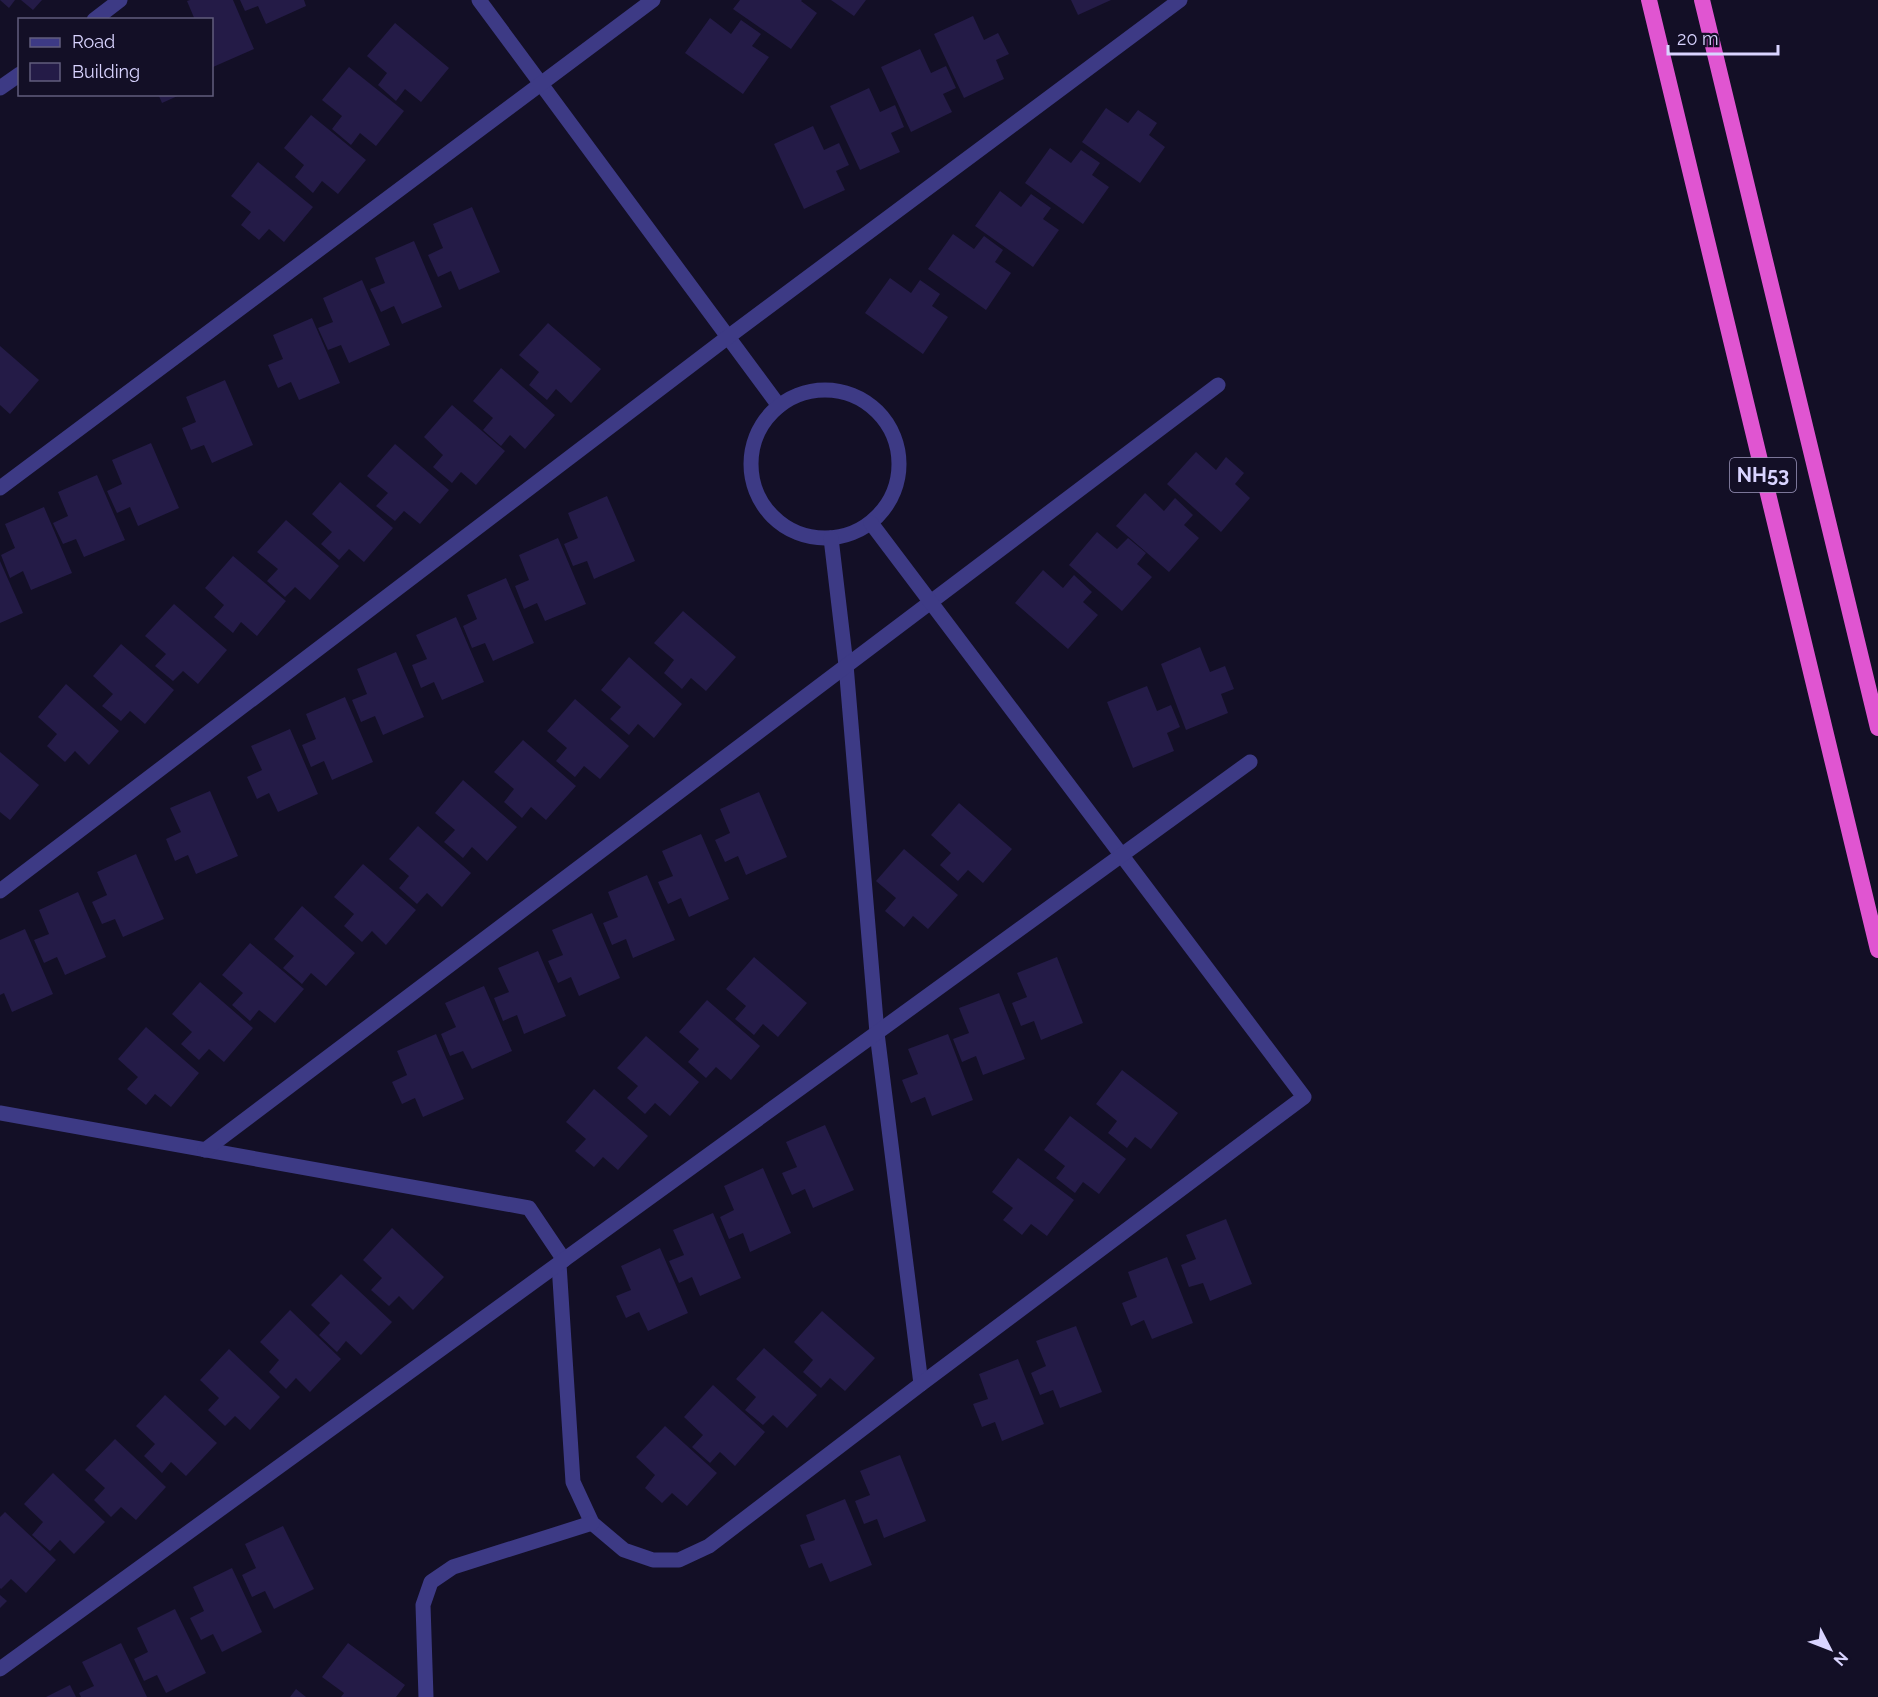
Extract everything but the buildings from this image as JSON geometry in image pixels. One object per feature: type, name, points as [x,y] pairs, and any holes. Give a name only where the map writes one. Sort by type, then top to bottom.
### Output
[{"type":"highway","name":"NH53","points":[[1649,0],[1878,950]]},
{"type":"highway","name":"NH53","points":[[1702,0],[1878,728]]},
{"type":"street","points":[[97,18],[120,0]]},
{"type":"street","points":[[479,0],[779,406]]},
{"type":"street","points":[[0,488],[652,0]]},
{"type":"street","points":[[0,891],[728,337],[1180,0]]},
{"type":"street","points":[[0,88],[18,75]]},
{"type":"street","points":[[205,1150],[1218,385]]},
{"type":"street","points":[[823,389],[847,392],[869,402],[886,419],[897,441],[900,465],[896,488],[885,509],[872,523],[844,537],[819,539],[795,533],[774,518],[758,498],[751,474],[752,448],[762,425],[779,406],[800,394],[823,389]]},
{"type":"street","points":[[0,1113],[529,1208],[561,1262],[573,1482],[592,1523],[624,1550],[654,1560],[679,1560],[709,1546],[1304,1097],[872,523]]},
{"type":"street","points":[[831,538],[846,665],[877,1032],[921,1384]]},
{"type":"street","points":[[0,1669],[1250,762]]},
{"type":"street","points":[[426,1697],[423,1605],[431,1582],[453,1567],[592,1523]]}]
